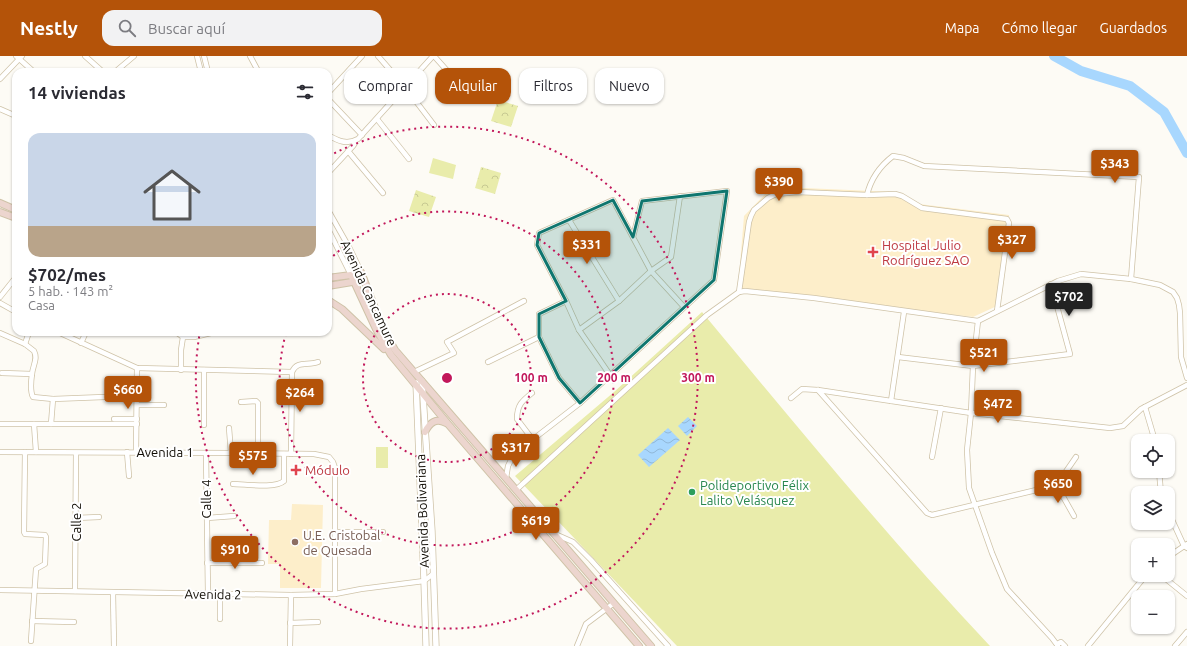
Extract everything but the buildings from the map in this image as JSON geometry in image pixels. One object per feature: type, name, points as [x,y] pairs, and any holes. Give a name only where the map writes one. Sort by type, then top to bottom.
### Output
[{"type":"main road","points":[[0,203],[12,208]]},
{"type":"main road","points":[[0,213],[12,216]]},
{"type":"main road","points":[[332,277],[361,272]]},
{"type":"main road","name":"Avenida Cancamure","points":[[361,272],[383,329],[395,350],[651,646]]},
{"type":"main road","name":"Avenida Cancamure","points":[[351,275],[376,329],[391,355],[416,387],[639,646]]},
{"type":"main road","points":[[332,285],[364,280]]},
{"type":"main road","points":[[332,303],[356,321],[391,355]]},
{"type":"main road","points":[[425,432],[428,426],[434,421],[438,420],[448,424]]},
{"type":"street","points":[[85,56],[98,68]]},
{"type":"street","points":[[119,68],[134,56]]},
{"type":"street","points":[[197,56],[200,68]]},
{"type":"street","points":[[204,56],[207,68]]},
{"type":"street","points":[[250,56],[256,68]]},
{"type":"street","points":[[332,89],[362,56]]},
{"type":"street","points":[[378,56],[388,68]]},
{"type":"street","points":[[422,68],[433,56],[444,68]]},
{"type":"street","points":[[0,79],[19,57],[30,68]]},
{"type":"street","points":[[332,103],[362,135]]},
{"type":"street","points":[[332,168],[390,104]]},
{"type":"street","points":[[418,104],[434,125]]},
{"type":"street","points":[[0,109],[12,114]]},
{"type":"street","points":[[377,119],[409,159]]},
{"type":"street","points":[[332,137],[345,143],[355,141]]},
{"type":"street","points":[[348,151],[383,193]]},
{"type":"street","points":[[867,195],[869,186],[877,171],[893,156],[904,158],[924,166],[1139,177],[1131,278]]},
{"type":"street","points":[[506,478],[508,466],[514,454],[580,402],[714,280],[727,191],[642,201],[633,237]]},
{"type":"street","points":[[739,292],[749,222],[754,210],[768,198],[776,194],[798,192],[867,195],[896,194],[922,208],[1007,219],[1009,223],[997,311]]},
{"type":"street","points":[[579,330],[619,301],[670,257],[680,196]]},
{"type":"street","points":[[610,375],[579,330],[537,245],[539,233],[613,200],[651,272],[684,307]]},
{"type":"street","name":"Avenida Cancamure","points":[[332,217],[361,272]]},
{"type":"street","points":[[569,220],[619,301]]},
{"type":"street","name":"Avenida Cancamure","points":[[332,237],[351,275]]},
{"type":"street","points":[[516,490],[707,315],[739,292],[750,291],[814,298],[904,312],[978,321],[1051,284],[1081,274],[1131,278],[1160,285],[1173,292],[1177,298],[1180,313],[1181,357],[1187,378]]},
{"type":"street","points":[[0,297],[12,281]]},
{"type":"street","points":[[898,357],[973,366],[1070,354],[1051,284]]},
{"type":"street","points":[[415,374],[454,353],[447,342],[524,301]]},
{"type":"street","points":[[566,301],[539,314],[539,337],[559,378],[580,402]]},
{"type":"street","points":[[0,303],[12,310]]},
{"type":"street","points":[[891,401],[904,312]]},
{"type":"street","points":[[978,321],[967,450],[968,488],[1007,589],[1057,645],[1061,642],[1065,646]]},
{"type":"street","points":[[0,333],[25,344],[34,351],[36,359],[32,374],[33,397],[53,399],[104,397]]},
{"type":"street","points":[[25,344],[27,336]]},
{"type":"street","points":[[66,336],[137,368],[292,372]]},
{"type":"street","points":[[81,343],[84,336]]},
{"type":"street","points":[[180,370],[183,337],[198,336]]},
{"type":"street","points":[[488,362],[539,337]]},
{"type":"street","points":[[291,454],[292,372],[294,367],[299,364],[312,364],[318,362]]},
{"type":"street","points":[[136,452],[137,368]]},
{"type":"street","points":[[204,370],[204,425]]},
{"type":"street","points":[[2,373],[32,374]]},
{"type":"street","name":"Avenida Bolivariana","points":[[415,374],[426,646]]},
{"type":"street","name":"Avenida Bolivariana","points":[[422,381],[432,531],[436,646]]},
{"type":"street","points":[[791,398],[802,389],[818,390],[971,413],[1110,428],[1123,426],[1141,409],[1187,385]]},
{"type":"street","points":[[818,390],[927,512],[932,515],[975,506],[1049,487],[1058,483],[1076,456]]},
{"type":"street","points":[[532,393],[520,404],[517,419],[533,440]]},
{"type":"street","points":[[51,424],[53,399]]},
{"type":"street","points":[[241,402],[256,401],[258,403],[258,454]]},
{"type":"street","points":[[137,405],[164,406]]},
{"type":"street","points":[[1145,407],[1153,434]]},
{"type":"street","points":[[932,457],[941,408]]},
{"type":"street","points":[[114,418],[137,422]]},
{"type":"street","points":[[0,424],[137,422]]},
{"type":"street","points":[[34,424],[36,452]]},
{"type":"street","points":[[230,428],[231,453]]},
{"type":"street","name":"Avenida 1","points":[[0,452],[314,454],[329,457],[335,468],[335,532]]},
{"type":"street","points":[[25,452],[24,532],[25,534],[45,535],[46,537],[45,564],[36,569],[31,641]]},
{"type":"street","points":[[127,452],[129,476]]},
{"type":"street","name":"Calle 2","points":[[75,591],[76,453]]},
{"type":"street","name":"Calle 4","points":[[206,453],[208,594]]},
{"type":"street","points":[[234,484],[272,485],[282,483],[284,481],[284,454]]},
{"type":"street","points":[[1056,484],[1074,516]]},
{"type":"street","points":[[207,518],[234,516]]},
{"type":"street","points":[[76,518],[99,517]]},
{"type":"street","points":[[534,524],[541,519]]},
{"type":"street","points":[[1175,525],[1186,546],[1175,553]]},
{"type":"street","points":[[335,594],[335,532],[383,532]]},
{"type":"street","points":[[554,534],[573,542],[668,646]]},
{"type":"street","points":[[207,563],[262,562]]},
{"type":"street","points":[[433,574],[424,581],[434,587]]},
{"type":"street","name":"Avenida 2","points":[[0,590],[291,595],[335,594],[424,581]]},
{"type":"street","points":[[1088,646],[1140,582]]},
{"type":"street","points":[[1170,582],[1187,596]]},
{"type":"street","points":[[113,593],[114,646]]},
{"type":"street","points":[[220,594],[220,619]]},
{"type":"street","points":[[290,646],[291,595]]},
{"type":"street","points":[[577,646],[586,624],[614,603]]},
{"type":"street","points":[[32,621],[74,622]]},
{"type":"street","points":[[290,623],[318,622]]},
{"type":"street","points":[[1176,646],[1187,632]]},
{"type":"highlighted area","points":[[727,191],[714,280],[580,403],[559,378],[539,337],[539,314],[566,301],[537,245],[539,233],[613,200],[633,237],[642,201]]},
{"type":"shaded area","name":"Hospital Julio Rodríguez SAO","points":[[804,188],[895,192],[919,204],[1009,215],[999,305],[973,317],[738,289],[744,216],[767,192]]},
{"type":"shaded area","name":"U.E. Cristobal de Quesada","points":[[292,504],[323,505],[321,588],[280,588],[280,564],[268,564],[269,520],[291,520]]},
{"type":"green space","points":[[497,104],[511,104],[518,106],[511,127],[491,121]]},
{"type":"green space","points":[[433,158],[456,165],[453,179],[429,173]]},
{"type":"green space","points":[[481,167],[501,173],[495,194],[475,188]]},
{"type":"green space","points":[[416,190],[436,197],[429,217],[409,211]]},
{"type":"green space","name":"Polideportivo Félix Lalito Velásquez","points":[[702,312],[879,523],[952,606],[990,646],[677,646],[515,476],[614,392]]},
{"type":"green space","points":[[376,447],[388,447],[388,468],[376,468]]},
{"type":"water","points":[[688,417],[697,426],[687,436],[678,426]]},
{"type":"water","points":[[668,428],[680,440],[649,467],[638,455]]},
{"type":"waterway","points":[[1054,56],[1081,71],[1130,86],[1164,112],[1187,153]]},
{"type":"place","name":"Hospital Julio Rodríguez SAO","points":[[873,252]]},
{"type":"place","name":"Módulo","points":[[296,470]]},
{"type":"place","name":"Polideportivo Félix Lalito Velásquez","points":[[692,492]]},
{"type":"place","name":"U.E. Cristobal de Quesada","points":[[295,542]]}]
